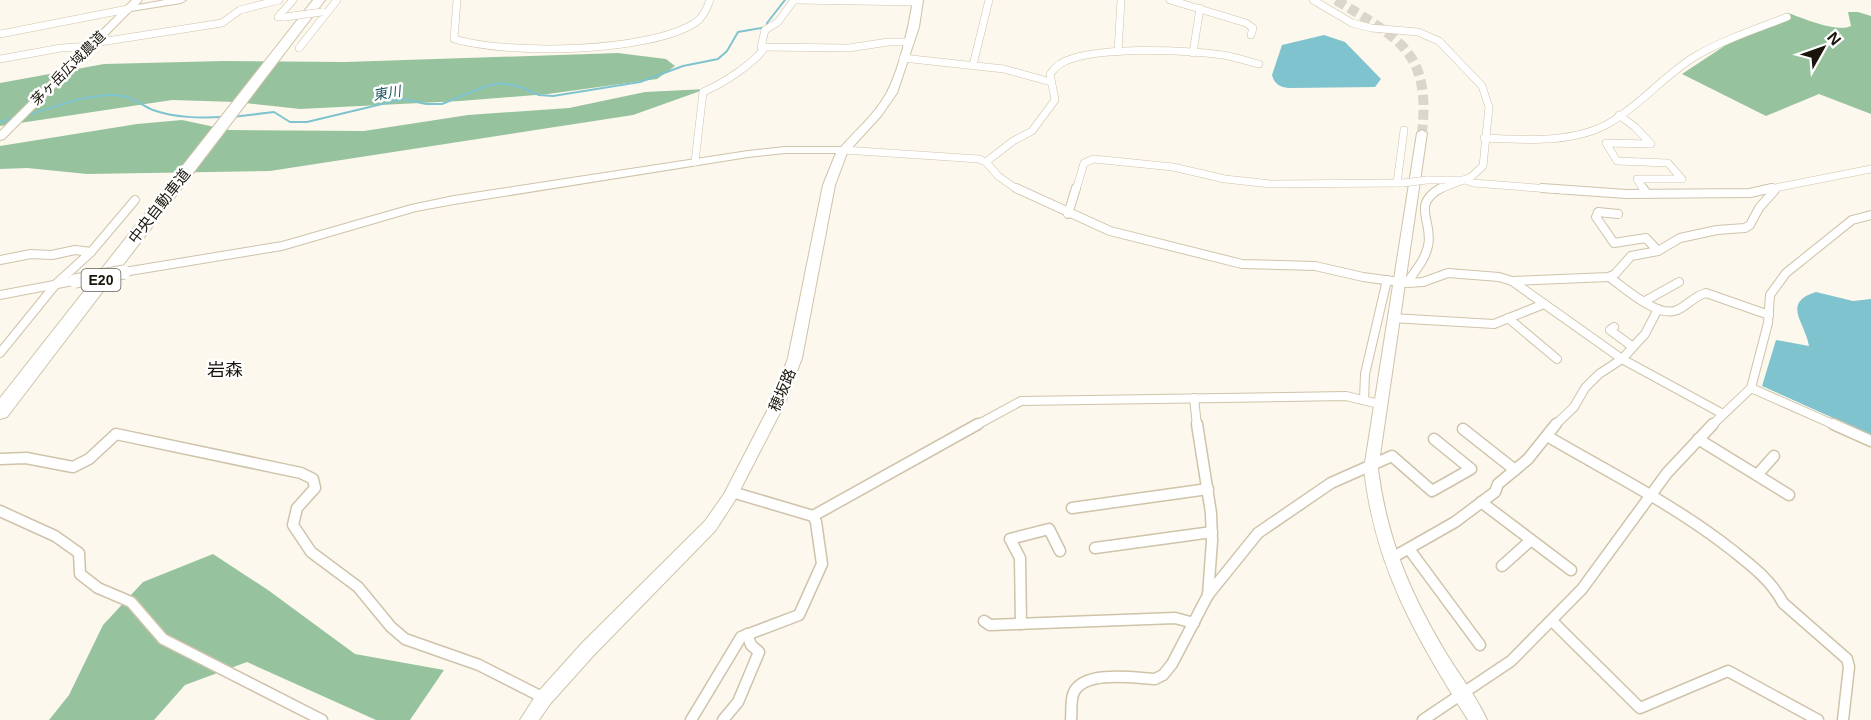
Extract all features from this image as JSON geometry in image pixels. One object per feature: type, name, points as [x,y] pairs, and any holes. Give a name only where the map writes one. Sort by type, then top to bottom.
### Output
[{"type":"highway","name":"中央自動車道","points":[[0,393],[254,78],[309,0]]},
{"type":"highway","name":"中央自動車道","points":[[254,78],[323,8]]},
{"type":"highway","name":"中央自動車道","points":[[0,412],[197,149]]},
{"type":"street","name":"茅ヶ岳広域農道","points":[[0,137],[137,0]]},
{"type":"street","points":[[0,34],[181,0]]},
{"type":"street","points":[[0,59],[222,23],[239,11],[279,0]]},
{"type":"street","points":[[293,0],[278,16],[285,17],[323,8],[337,0]]},
{"type":"street","points":[[457,0],[457,20],[453,39],[475,45],[543,49],[610,45],[680,29],[698,21],[710,0]]},
{"type":"street","points":[[908,42],[888,42],[849,48],[761,47],[765,30],[771,29],[784,17],[795,0],[917,1]]},
{"type":"street","points":[[974,65],[989,0]]},
{"type":"street","points":[[1118,52],[1121,0]]},
{"type":"street","points":[[1170,0],[1251,25],[1253,28],[1251,35]]},
{"type":"street","points":[[1313,0],[1361,26],[1418,32],[1439,41],[1482,86],[1489,107],[1484,138],[1483,166],[1465,180],[1434,193],[1428,198],[1424,207],[1429,231],[1427,252],[1397,281],[1365,374],[1364,400]]},
{"type":"street","name":"穂坂路","points":[[529,720],[544,698],[588,649],[711,526],[732,492],[778,403],[795,358],[829,185],[844,150],[892,93],[914,27],[917,1]]},
{"type":"street","points":[[299,48],[323,8]]},
{"type":"street","points":[[1193,53],[1200,8]]},
{"type":"street","points":[[1484,138],[1536,140],[1594,130],[1619,116],[1693,58],[1723,42],[1787,17]]},
{"type":"street","points":[[695,162],[703,92],[720,85],[729,76],[748,66],[765,47]]},
{"type":"street","points":[[986,162],[1038,125],[1055,100],[1050,72],[1065,60],[1118,52],[1193,53],[1225,56],[1259,64]]},
{"type":"street","points":[[903,58],[1005,69],[1051,82]]},
{"type":"street","points":[[1619,116],[1635,127],[1651,144],[1606,143],[1617,160],[1668,163],[1682,179],[1636,178],[1647,194]]},
{"type":"street","points":[[1400,183],[1404,130]]},
{"type":"street","points":[[1422,133],[1397,281],[1371,467],[1380,529],[1390,559],[1414,614],[1478,720]]},
{"type":"street","points":[[0,294],[282,246],[415,208],[454,200],[784,150],[844,150],[979,159],[986,162],[1009,185],[1068,214],[1110,231],[1242,264],[1315,266],[1397,281],[1423,282],[1448,273],[1476,274],[1512,281],[1609,277],[1615,274],[1631,256],[1658,251],[1680,238],[1717,230],[1745,228],[1750,225],[1775,190]]},
{"type":"street","points":[[1068,214],[1084,163],[1094,159],[1173,167],[1214,177],[1271,184],[1369,185],[1427,180],[1465,180],[1494,185],[1647,194],[1750,194],[1871,169]]},
{"type":"street","points":[[0,353],[56,284],[91,252],[135,200]]},
{"type":"street","points":[[1618,214],[1598,213],[1596,217],[1614,243],[1646,238],[1658,251]]},
{"type":"street","points":[[1423,720],[1511,661],[1582,589],[1667,473],[1698,439],[1751,388],[1769,315],[1770,295],[1786,273],[1852,220],[1871,215]]},
{"type":"street","points":[[0,260],[31,254],[52,255],[75,250],[91,252]]},
{"type":"street","points":[[1609,277],[1658,309],[1674,312],[1699,294],[1706,293],[1769,315]]},
{"type":"street","points":[[1512,281],[1622,359],[1723,414]]},
{"type":"street","points":[[1645,301],[1679,282]]},
{"type":"street","points":[[1392,318],[1494,324],[1544,304]]},
{"type":"street","points":[[1390,559],[1455,522],[1495,492],[1498,484],[1528,459],[1574,407],[1585,388],[1599,374],[1622,359],[1645,334],[1658,309]]},
{"type":"street","points":[[1508,318],[1557,358]]},
{"type":"street","points":[[1614,327],[1610,330],[1633,347]]},
{"type":"street","points":[[1751,388],[1871,441]]},
{"type":"street","points":[[813,516],[1022,401],[1346,396],[1379,404]]},
{"type":"street","points":[[1194,398],[1212,532],[1208,595]]},
{"type":"street","points":[[1463,429],[1515,470]]},
{"type":"street","points":[[0,459],[26,458],[73,467],[89,459],[116,434],[301,473],[313,479],[315,488],[297,508],[293,525],[303,545],[323,563],[353,583],[397,633],[410,642],[469,661],[544,698]]},
{"type":"street","points":[[1547,436],[1613,475],[1651,494],[1705,529],[1760,572],[1778,591],[1783,603],[1847,659],[1849,667],[1843,720]]},
{"type":"street","points":[[1071,720],[1073,692],[1090,678],[1155,679],[1163,675],[1172,664],[1208,595],[1258,533],[1331,483],[1392,456],[1432,491],[1471,469],[1434,439]]},
{"type":"street","points":[[1698,439],[1789,495]]},
{"type":"street","points":[[1757,475],[1774,456]]},
{"type":"street","points":[[1072,508],[1208,489]]},
{"type":"street","points":[[691,720],[735,646],[747,634],[799,615],[822,564],[816,522],[813,516],[732,492]]},
{"type":"street","points":[[1481,502],[1571,570]]},
{"type":"street","points":[[0,511],[55,536],[79,553],[80,574],[98,588],[131,602],[163,639],[322,720]]},
{"type":"street","points":[[1021,624],[1020,558],[1010,539],[1049,529],[1060,551]]},
{"type":"street","points":[[1095,548],[1212,532]]},
{"type":"street","points":[[1502,566],[1531,540]]},
{"type":"street","points":[[1409,549],[1480,645]]},
{"type":"street","points":[[984,621],[990,624],[1021,624],[1175,618],[1194,623]]},
{"type":"street","points":[[1552,621],[1640,708],[1728,671],[1818,720]]},
{"type":"street","points":[[723,720],[738,702],[759,652],[751,645],[747,634]]},
{"type":"green space","points":[[1848,12],[1871,16],[1871,114],[1819,94],[1766,116],[1682,74],[1732,41],[1788,13],[1820,24],[1845,28],[1851,26]]},
{"type":"green space","points":[[618,53],[666,59],[675,66],[657,79],[548,94],[300,109],[236,102],[172,100],[0,126],[0,83],[104,64],[223,61],[345,62]]},
{"type":"green space","points":[[706,89],[633,115],[270,171],[87,174],[27,168],[0,169],[0,146],[137,124],[182,120],[229,130],[364,131],[468,115],[569,108],[645,92]]},
{"type":"green space","points":[[213,554],[268,590],[355,654],[444,670],[410,720],[376,720],[247,662],[185,685],[154,720],[49,720],[69,695],[103,625],[143,582]]},
{"type":"water","points":[[1324,35],[1345,42],[1381,79],[1375,87],[1290,88],[1276,83],[1272,75],[1282,45]]},
{"type":"water","points":[[1816,292],[1853,301],[1871,299],[1871,435],[1762,386],[1776,340],[1809,346],[1797,308],[1805,296]]},
{"type":"waterway","name":"東川","points":[[232,117],[274,112],[290,122],[307,122],[403,99],[426,104],[442,104],[486,86],[502,83],[521,87],[539,95],[553,96],[640,82],[683,66],[718,59],[727,51],[738,32],[767,27],[767,23],[785,0]]},
{"type":"waterway","name":"東川","points":[[27,115],[87,98],[111,95],[127,97],[153,110],[170,115],[223,117]]},
{"type":"waterway","name":"東川","points":[[0,122],[14,118]]},
{"type":"tunnel","points":[[1336,0],[1377,26],[1406,50],[1415,65],[1421,83],[1422,133]]},
{"type":"district","name":"岩森","points":[[225,370]]}]
